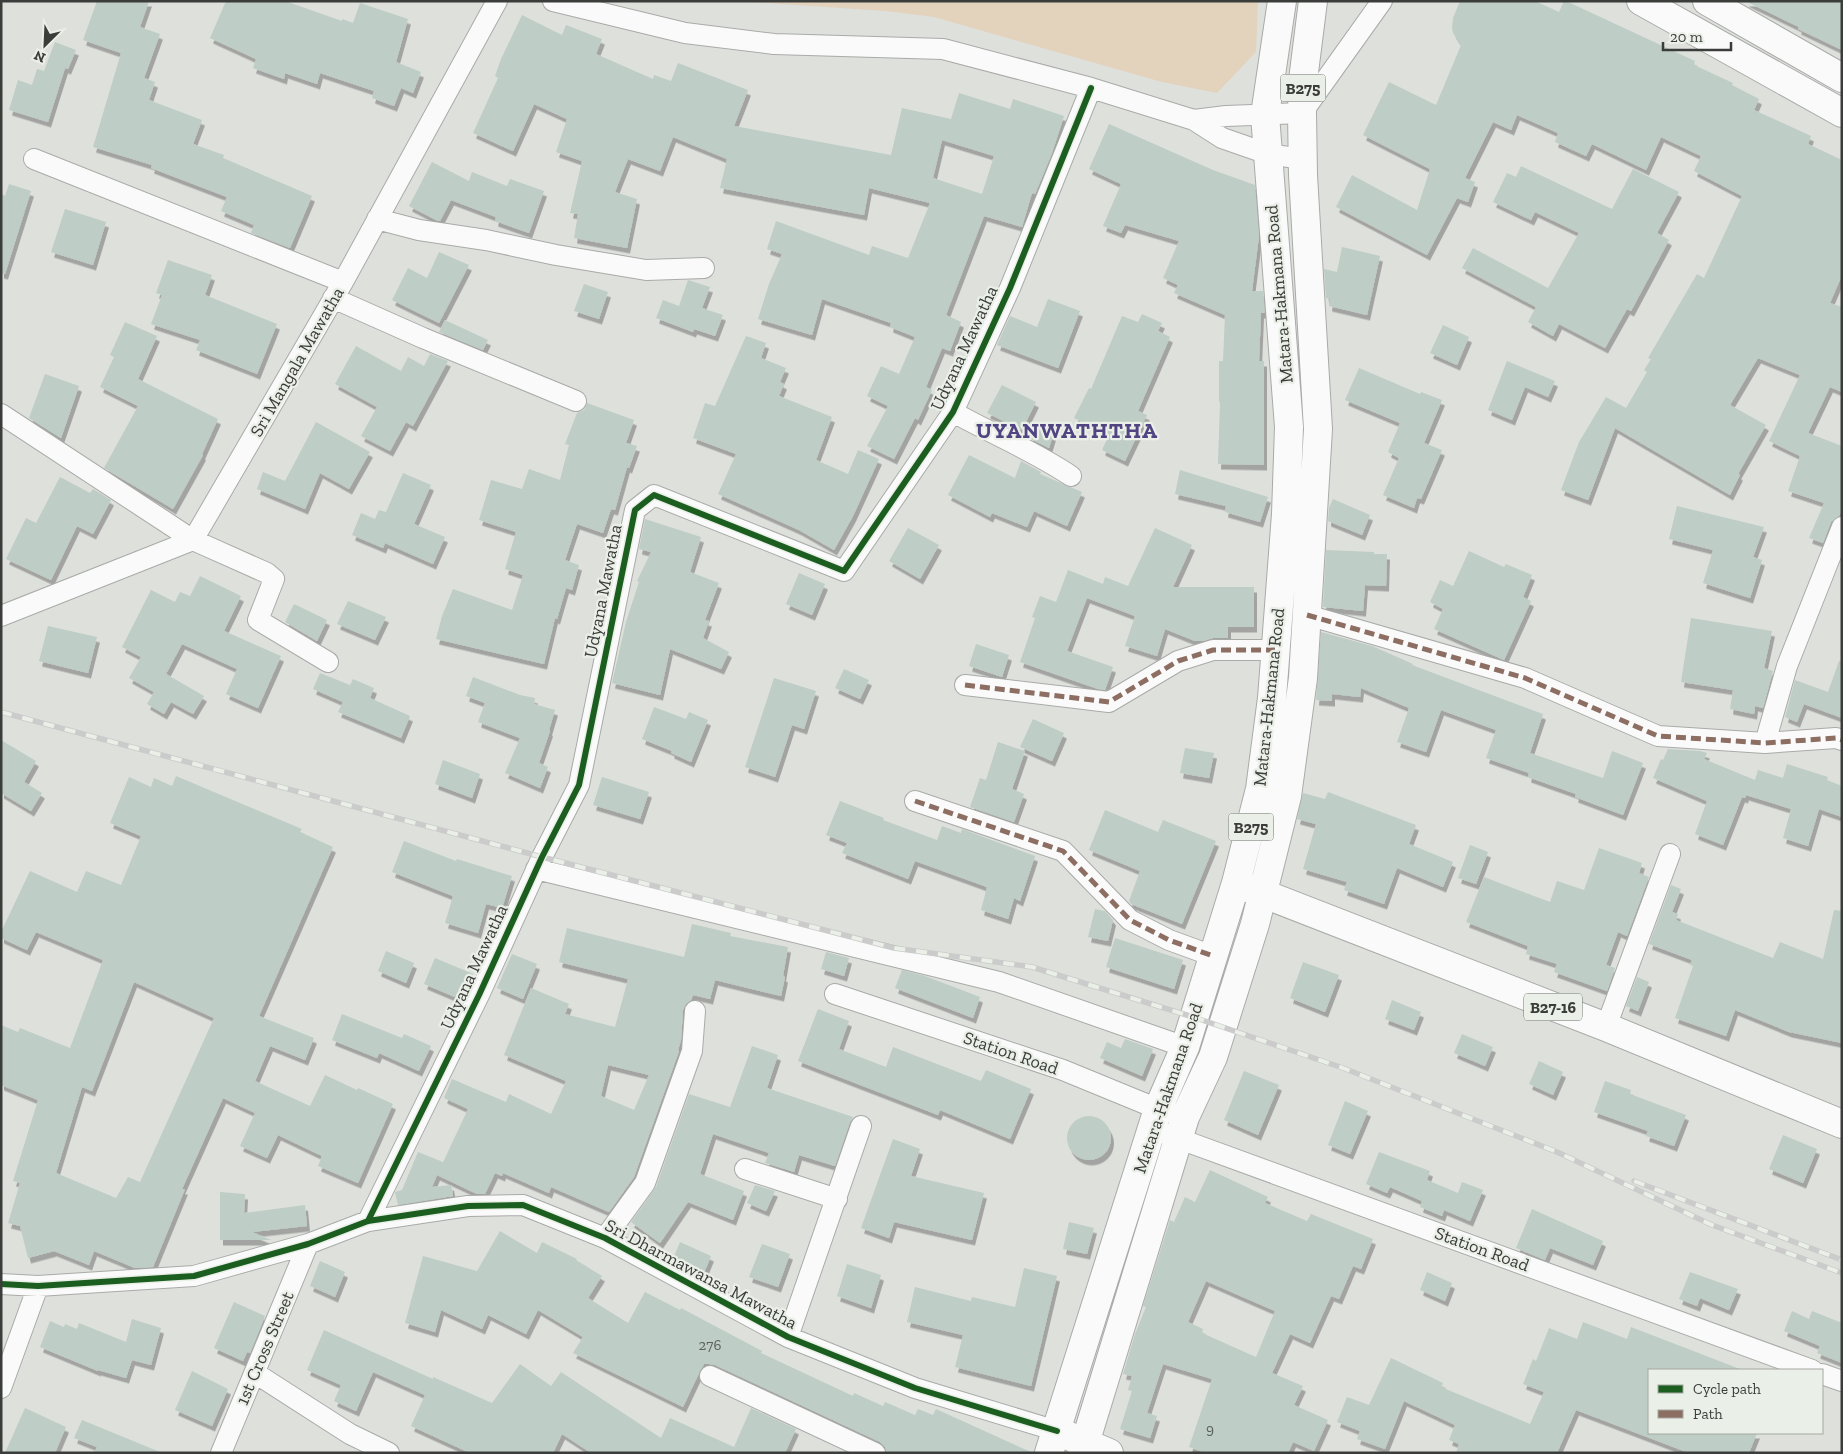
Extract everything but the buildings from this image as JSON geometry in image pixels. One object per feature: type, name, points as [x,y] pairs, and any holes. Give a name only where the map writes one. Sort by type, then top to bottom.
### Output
[{"type":"main road","name":"Matara-Hakmana Road","points":[[1053,1442],[1155,1119],[1185,1047],[1236,883],[1260,789],[1272,698],[1286,514],[1289,427],[1265,115],[1282,1]]},
{"type":"main road","name":"Matara-Hakmana Road","points":[[1092,1450],[1182,1128],[1213,1057],[1263,894],[1288,796],[1303,678],[1318,429],[1302,113],[1303,80],[1313,1]]},
{"type":"main road","points":[[1641,1],[1842,113]]},
{"type":"main road","points":[[1707,1],[1842,78]]},
{"type":"main road","points":[[1236,883],[1263,894]]},
{"type":"main road","name":"B27-16","points":[[1263,894],[1606,1027],[1842,1124]]},
{"type":"main road","points":[[1053,1442],[1092,1450]]},
{"type":"street","name":"Sri Mangala Mawatha","points":[[193,540],[206,521],[338,290],[497,1]]},
{"type":"street","points":[[553,1],[685,33],[774,44],[943,49],[1091,88],[1194,120],[1222,138],[1268,154],[1303,159]]},
{"type":"street","points":[[1194,120],[1226,116],[1302,113],[1382,1]]},
{"type":"street","name":"Udyana Mawatha","points":[[368,1221],[479,995],[536,869],[579,786],[634,510],[654,495],[844,571],[953,412],[1010,288],[1091,88]]},
{"type":"street","points":[[34,159],[338,290],[423,338],[576,401]]},
{"type":"street","points":[[378,219],[419,230],[486,240],[556,255],[646,270],[704,268]]},
{"type":"street","points":[[953,412],[1055,465],[1071,476]]},
{"type":"street","points":[[1,414],[193,540],[267,573],[274,579],[258,620],[328,662]]},
{"type":"street","points":[[1765,743],[1787,666],[1842,527]]},
{"type":"street","points":[[1,616],[193,540]]},
{"type":"street","points":[[1307,615],[1525,678],[1658,736],[1765,743],[1836,738],[1842,740]]},
{"type":"street","points":[[965,685],[1110,702],[1178,661],[1213,650],[1275,650]]},
{"type":"street","points":[[915,801],[1063,851],[1130,920],[1169,940],[1212,956]]},
{"type":"street","points":[[1606,1027],[1670,854]]},
{"type":"street","points":[[536,869],[999,982],[1185,1047]]},
{"type":"street","name":"Station Road","points":[[835,994],[1062,1070],[1155,1119],[1809,1369]]},
{"type":"street","points":[[605,1238],[645,1184],[692,1051],[695,1011]]},
{"type":"street","points":[[788,1337],[861,1126]]},
{"type":"street","points":[[745,1169],[837,1199]]},
{"type":"street","name":"Sri Dharmawansa Mawatha","points":[[1,1284],[38,1286],[194,1276],[308,1244],[368,1221],[468,1206],[523,1205],[605,1238],[788,1337],[1053,1442]]},
{"type":"street","name":"1st Cross Street","points":[[221,1453],[308,1244]]},
{"type":"street","points":[[1,1388],[38,1286]]},
{"type":"street","points":[[255,1373],[350,1434],[389,1453]]},
{"type":"street","points":[[1823,1374],[1842,1381]]},
{"type":"street","points":[[710,1376],[875,1453]]},
{"type":"shaded area","points":[[735,1],[1258,1],[1256,52],[1217,93],[1162,82],[934,17],[886,11]]},
{"type":"railway","points":[[1,712],[542,857],[894,948],[1032,967],[1193,1017],[1343,1068],[1557,1152],[1712,1225],[1842,1273]]},
{"type":"railway","points":[[1634,1181],[1842,1260]]},
{"type":"marked path","points":[[1307,615],[1525,678],[1658,736],[1765,743],[1836,738],[1842,740]]},
{"type":"marked path","points":[[965,685],[1109,702],[1178,661],[1213,650],[1275,650]]},
{"type":"marked path","points":[[915,801],[1063,851],[1130,920],[1169,940],[1213,956]]},
{"type":"cycle path","points":[[368,1221],[479,995],[542,857],[579,785],[635,510],[654,495],[844,571],[953,412],[1010,288],[1091,88]]},
{"type":"cycle path","points":[[1,1284],[38,1286],[194,1276],[308,1244],[368,1221],[468,1206],[523,1205],[605,1238],[788,1337],[915,1388],[1057,1431]]},
{"type":"district","name":"UYANWATHTHA","points":[[1067,430]]}]
